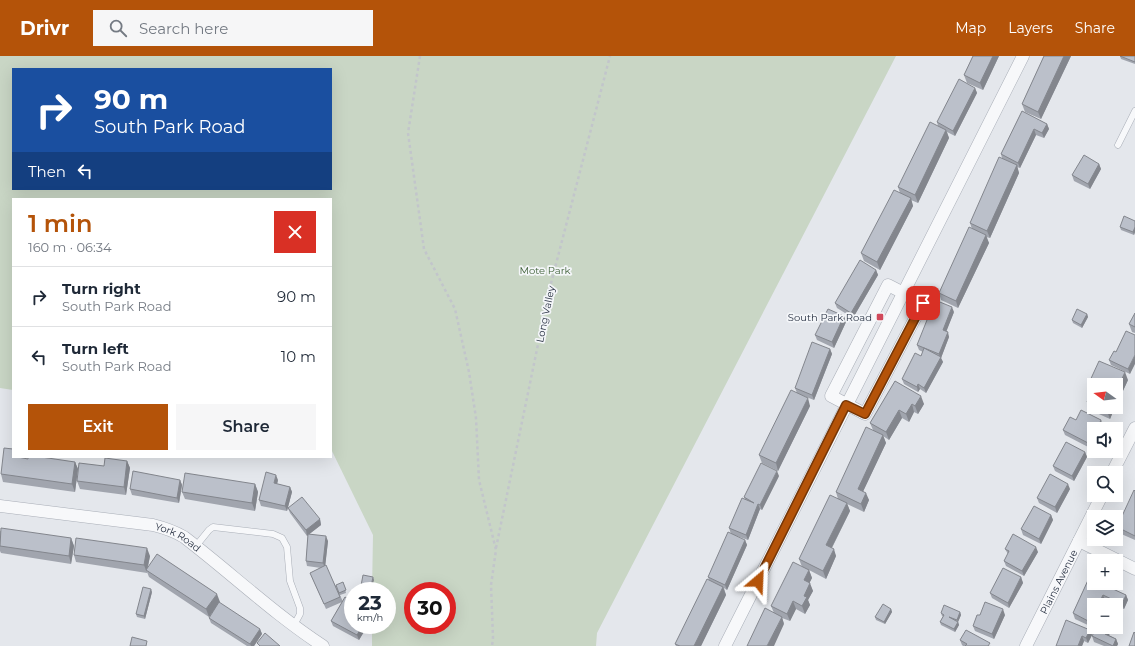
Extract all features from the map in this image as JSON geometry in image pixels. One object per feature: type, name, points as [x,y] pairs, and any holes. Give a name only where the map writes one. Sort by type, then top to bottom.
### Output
[{"type":"street","points":[[725,646],[1023,56]]},
{"type":"street","points":[[888,285],[903,293],[923,303],[865,414],[831,396],[888,285]]},
{"type":"street","points":[[1116,466],[1135,428]]},
{"type":"street","name":"Plains Avenue","points":[[1026,646],[1098,502]]},
{"type":"street","name":"York Road","points":[[0,506],[165,528],[184,537],[294,625],[323,646]]},
{"type":"street","points":[[1079,541],[1135,569]]},
{"type":"lane","points":[[1118,145],[1135,111]]},
{"type":"lane","points":[[196,546],[213,527],[273,534],[282,538],[287,547],[290,581],[300,608],[300,614],[294,625]]},
{"type":"path","points":[[420,56],[408,134],[424,249],[455,309],[470,372],[476,418],[479,480],[496,550]]},
{"type":"path","name":"Long Valley","points":[[492,646],[494,638],[491,585],[496,550],[549,291],[610,56]]},
{"type":"green space","name":"Mote Park","points":[[0,56],[896,56],[597,633],[596,646],[372,646],[372,634],[396,634],[396,582],[372,582],[373,535],[332,451],[332,198],[12,198],[12,390],[0,388]]},
{"type":"building","points":[[973,56],[993,56],[980,83],[964,75]]},
{"type":"building","points":[[1044,56],[1064,56],[1038,112],[1022,104]]},
{"type":"building","points":[[1120,56],[1135,56],[1135,62]]},
{"type":"building","points":[[959,79],[975,88],[953,131],[937,122]]},
{"type":"building","points":[[1022,111],[1047,124],[1042,133],[1034,129],[1018,163],[1001,154]]},
{"type":"building","points":[[930,122],[946,130],[915,195],[898,187]]},
{"type":"building","points":[[1084,155],[1099,164],[1088,184],[1072,175]]},
{"type":"building","points":[[999,157],[1017,165],[987,231],[970,223]]},
{"type":"building","points":[[894,190],[911,198],[877,262],[861,253]]},
{"type":"building","points":[[1124,216],[1135,221],[1133,232],[1120,227]]},
{"type":"building","points":[[969,227],[986,235],[956,301],[939,293]]},
{"type":"building","points":[[860,260],[876,270],[851,313],[835,303]]},
{"type":"building","points":[[935,300],[952,307],[943,330],[948,332],[939,354],[917,345]]},
{"type":"building","points":[[828,309],[844,316],[832,342],[815,335]]},
{"type":"building","points":[[1077,309],[1087,314],[1081,325],[1072,320]]},
{"type":"building","points":[[1135,313],[1135,327],[1129,324]]},
{"type":"building","points":[[1126,331],[1135,335],[1135,355],[1128,369],[1109,360],[1114,351],[1116,352]]},
{"type":"building","points":[[812,342],[830,349],[812,395],[795,388]]},
{"type":"building","points":[[924,348],[941,357],[924,388],[918,384],[917,387],[902,379],[915,353],[921,356]]},
{"type":"building","points":[[1099,361],[1125,372],[1122,378],[1091,378]]},
{"type":"building","points":[[895,381],[921,396],[915,406],[912,404],[906,414],[899,410],[886,432],[870,423]]},
{"type":"building","points":[[791,390],[808,398],[776,463],[759,455]]},
{"type":"building","points":[[1081,410],[1101,420],[1100,422],[1087,422],[1087,442],[1063,430],[1070,417],[1076,420]]},
{"type":"building","points":[[866,427],[883,435],[858,489],[866,493],[861,504],[836,492]]},
{"type":"building","points":[[1066,442],[1085,452],[1072,476],[1053,466]]},
{"type":"building","points":[[4,448],[12,449],[12,458],[48,458],[75,462],[72,484],[1,474]]},
{"type":"building","points":[[105,458],[127,461],[124,487],[77,481],[79,463],[104,466]]},
{"type":"building","points":[[761,463],[777,471],[760,505],[758,504],[746,535],[729,528],[742,498],[754,503],[744,497]]},
{"type":"building","points":[[133,471],[180,480],[177,498],[130,489]]},
{"type":"building","points":[[266,472],[276,475],[274,483],[290,487],[285,506],[259,500]]},
{"type":"building","points":[[185,473],[255,484],[252,503],[182,492]]},
{"type":"building","points":[[1050,474],[1068,484],[1055,507],[1037,498]]},
{"type":"building","points":[[1134,490],[1135,536],[1123,530],[1123,514]]},
{"type":"building","points":[[830,495],[847,503],[826,545],[834,549],[823,571],[799,559]]},
{"type":"building","points":[[302,497],[320,519],[306,530],[288,508]]},
{"type":"building","points":[[1034,506],[1051,515],[1039,539],[1021,529]]},
{"type":"building","points":[[1,528],[71,538],[69,556],[0,546]]},
{"type":"building","points":[[728,532],[745,540],[725,585],[708,577]]},
{"type":"building","points":[[308,534],[326,536],[323,563],[306,561]]},
{"type":"building","points":[[1013,534],[1036,547],[1022,571],[1004,561],[1009,551],[1005,549]]},
{"type":"building","points":[[76,538],[147,548],[144,565],[74,555]]},
{"type":"building","points":[[157,554],[217,594],[206,609],[146,570]]},
{"type":"building","points":[[793,562],[809,570],[804,580],[810,583],[804,596],[807,597],[802,606],[793,601],[787,614],[771,606]]},
{"type":"building","points":[[326,565],[340,597],[324,604],[310,573]]},
{"type":"building","points":[[1003,568],[1021,577],[1008,603],[990,593]]},
{"type":"building","points":[[363,575],[373,577],[372,582],[362,582]]},
{"type":"building","points":[[707,579],[723,587],[694,646],[680,646],[675,644]]},
{"type":"building","points":[[343,582],[344,591],[339,593],[336,585]]},
{"type":"building","points":[[1087,582],[1087,590],[1115,590],[1126,595],[1123,602],[1123,598],[1109,598],[1103,595],[1102,598],[1087,598],[1087,620],[1073,613]]},
{"type":"building","points":[[143,587],[151,589],[144,616],[136,614]]},
{"type":"building","points":[[344,599],[344,628],[331,621]]},
{"type":"building","points":[[219,602],[260,629],[250,644],[209,618]]},
{"type":"building","points":[[985,602],[1003,609],[992,634],[973,626],[977,615],[980,615]]},
{"type":"building","points":[[883,604],[891,609],[884,622],[875,617]]},
{"type":"building","points":[[944,605],[960,612],[957,620],[949,617],[958,622],[954,629],[940,622],[944,615],[941,613]]},
{"type":"building","points":[[765,608],[782,617],[767,646],[747,646]]},
{"type":"building","points":[[1066,620],[1087,629],[1088,634],[1086,638],[1082,636],[1078,646],[1056,646]]},
{"type":"building","points":[[966,630],[990,643],[988,646],[965,646],[967,644],[960,640]]},
{"type":"building","points":[[1134,632],[1135,646],[1129,646]]},
{"type":"building","points":[[265,633],[280,646],[260,646],[257,643]]},
{"type":"building","points":[[1093,634],[1105,634],[1116,639],[1113,646],[1092,636]]},
{"type":"building","points":[[132,637],[147,641],[146,646],[130,646]]},
{"type":"place","name":"South Park Road","points":[[880,317]]},
{"type":"route","points":[[758,581],[846,405],[865,414],[923,303]]}]
